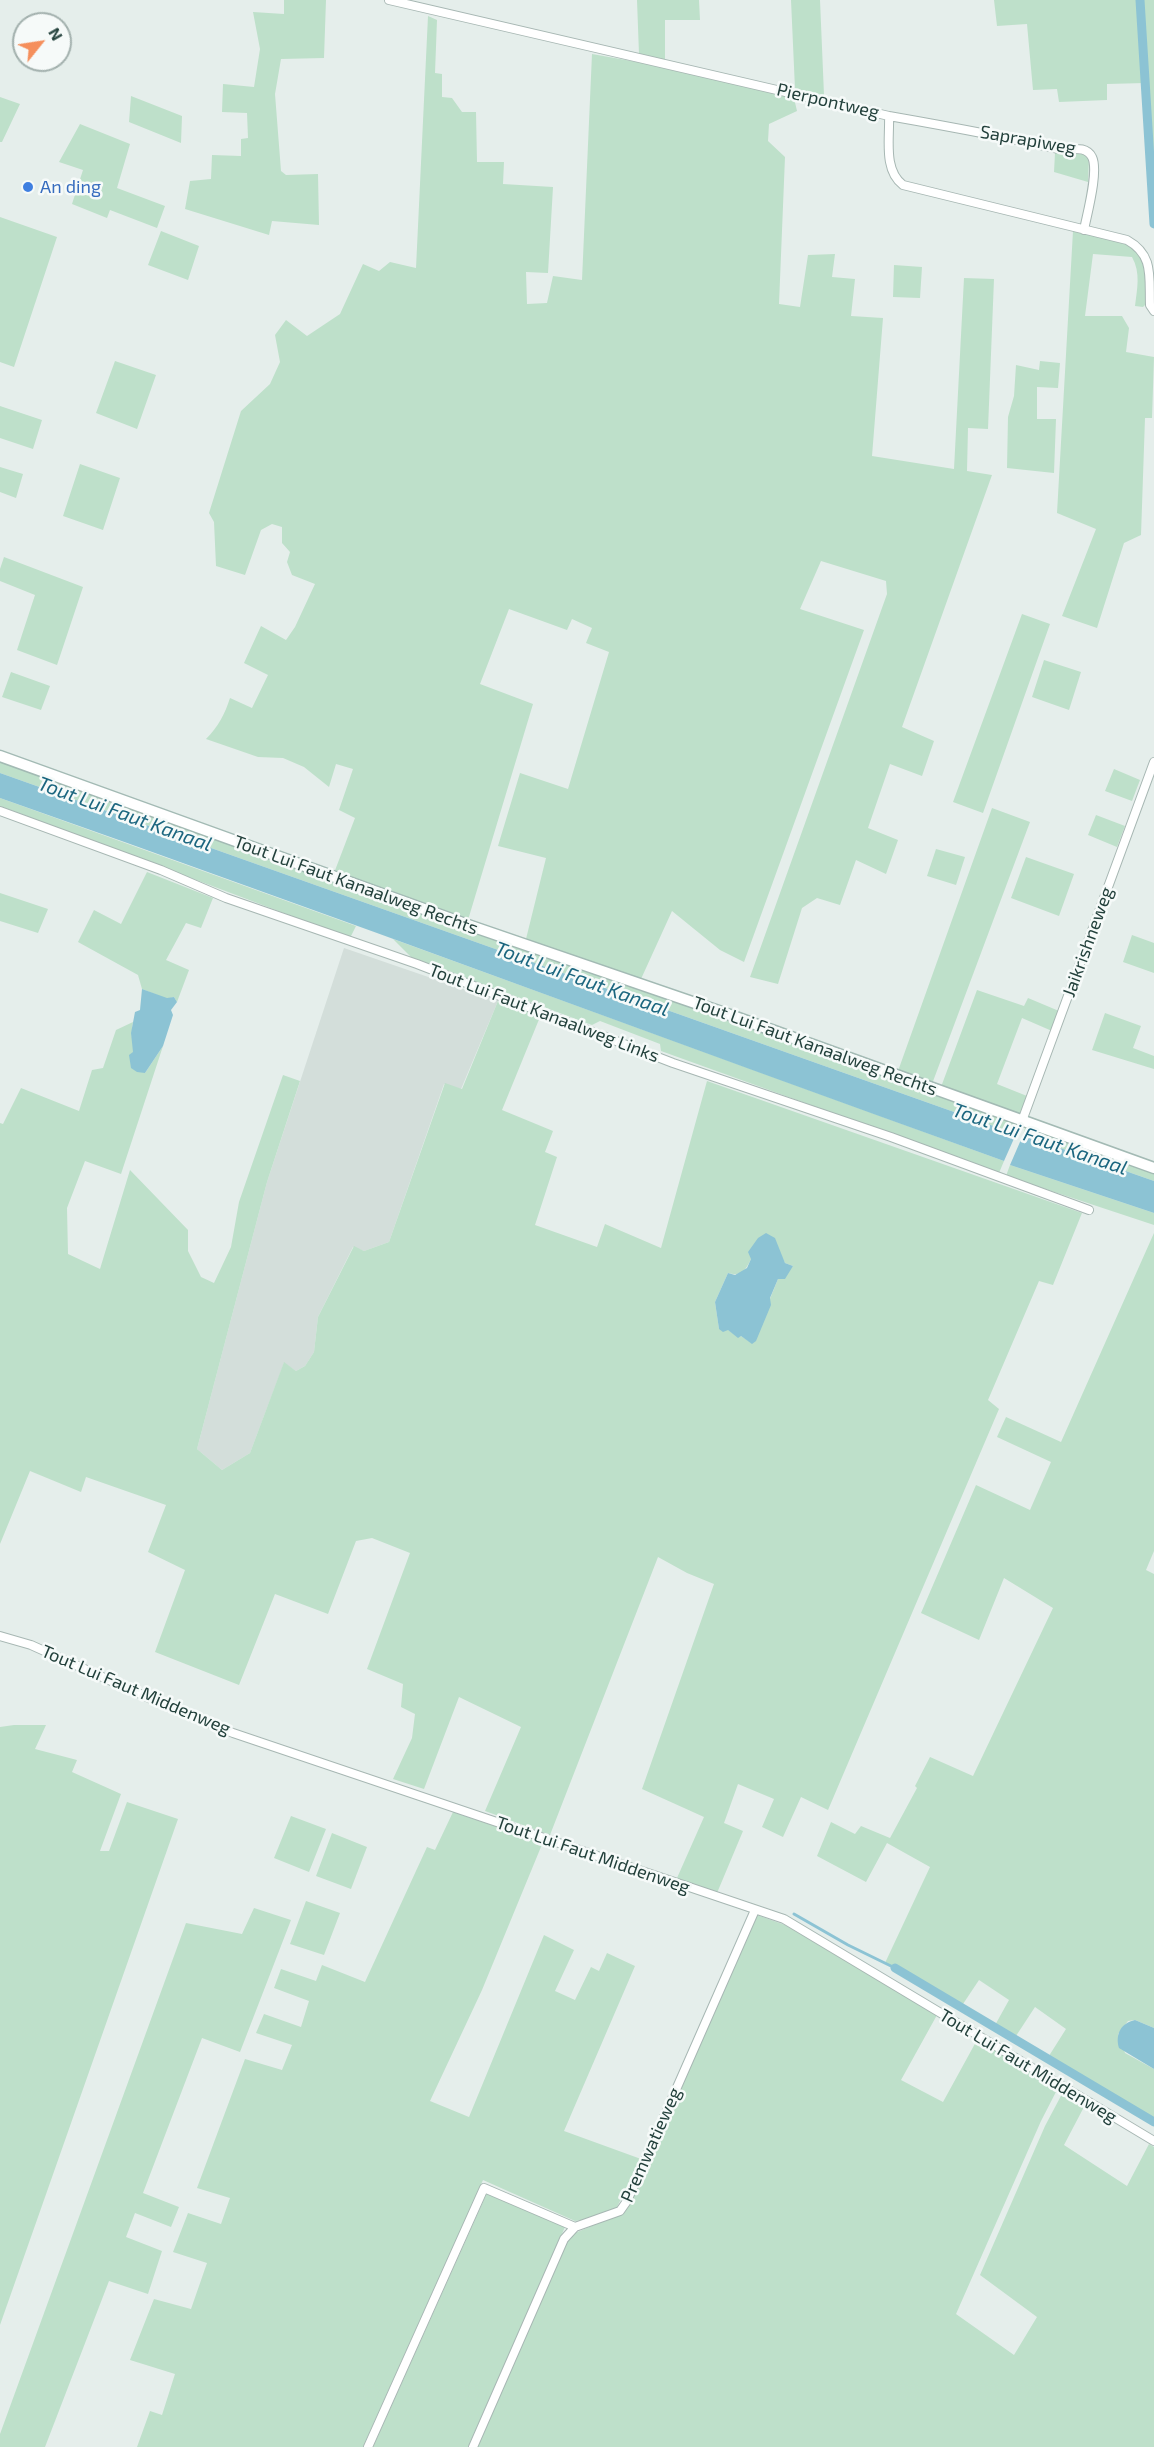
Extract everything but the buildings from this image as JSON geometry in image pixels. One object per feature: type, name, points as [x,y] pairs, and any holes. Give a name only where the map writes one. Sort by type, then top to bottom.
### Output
[{"type":"street","name":"Pierpontweg","points":[[389,0],[889,116],[892,175],[903,185],[1127,240],[1138,246],[1149,261],[1150,305],[1154,311]]},
{"type":"street","name":"Saprapiweg","points":[[889,116],[1062,150],[1086,151],[1092,158],[1093,170],[1084,230]]},
{"type":"street","name":"Tout Lui Faut Kanaalweg Rechts","points":[[0,756],[1154,1168]]},
{"type":"street","name":"Jaikrishneweg","points":[[1022,1121],[1154,762]]},
{"type":"street","name":"Tout Lui Faut Kanaalweg Links","points":[[0,811],[161,870],[226,898],[417,964],[673,1063],[891,1137],[1089,1210]]},
{"type":"street","name":"Tout Lui Faut Middenweg","points":[[0,1636],[31,1645],[233,1733],[784,1919],[1154,2141]]},
{"type":"street","name":"Premwatieweg","points":[[575,2227],[621,2211],[627,2201],[756,1911]]},
{"type":"street","points":[[368,2447],[484,2188],[575,2227],[564,2238],[473,2447]]},
{"type":"shaded area","points":[[344,948],[498,1001],[461,1089],[444,1084],[389,1242],[364,1251],[353,1247],[318,1317],[314,1352],[305,1366],[296,1371],[284,1363],[250,1453],[222,1470],[197,1449],[267,1182]]},
{"type":"green space","points":[[284,0],[326,0],[324,58],[281,59],[275,94],[281,171],[286,175],[318,174],[319,225],[272,221],[269,235],[185,209],[190,181],[211,179],[212,155],[241,156],[241,139],[248,138],[247,113],[222,112],[223,84],[254,87],[260,49],[253,12],[284,14]]},
{"type":"green space","points":[[637,0],[699,0],[700,20],[665,20],[665,61],[639,54]]},
{"type":"green space","points":[[791,0],[820,0],[824,95],[795,89]]},
{"type":"green space","points":[[994,0],[1154,0],[1154,224],[1145,83],[1107,84],[1107,100],[1059,102],[1057,89],[1033,90],[1027,24],[997,26]]},
{"type":"green space","points":[[428,16],[437,20],[435,73],[442,74],[442,97],[452,98],[462,112],[476,112],[477,162],[504,162],[503,184],[553,187],[548,273],[526,272],[527,304],[547,303],[553,276],[582,280],[592,54],[654,65],[794,98],[797,111],[769,124],[768,141],[785,157],[779,304],[800,307],[808,255],[835,254],[832,277],[855,279],[851,316],[883,318],[872,456],[954,469],[964,278],[994,279],[988,429],[968,428],[967,471],[992,475],[902,727],[934,741],[922,776],[890,764],[868,828],[898,840],[886,874],[856,860],[840,905],[817,898],[802,908],[778,984],[750,977],[887,594],[886,581],[821,561],[800,609],[864,630],[744,962],[720,950],[672,911],[641,979],[526,939],[546,858],[498,846],[520,773],[568,789],[609,652],[586,643],[592,628],[572,619],[567,630],[509,609],[480,684],[533,704],[468,920],[334,873],[355,818],[339,810],[353,769],[336,764],[329,787],[304,767],[283,758],[258,757],[206,739],[221,720],[230,698],[252,708],[268,675],[244,663],[261,626],[286,640],[295,627],[315,584],[292,575],[287,562],[290,552],[282,543],[282,527],[272,524],[261,530],[245,575],[216,566],[214,522],[209,513],[241,411],[270,384],[280,362],[275,335],[286,320],[307,336],[340,314],[363,264],[379,271],[390,262],[416,268]]},
{"type":"green space","points":[[131,96],[182,116],[181,143],[129,122]]},
{"type":"green space","points":[[0,97],[20,104],[2,142],[0,142]]},
{"type":"green space","points":[[80,124],[130,144],[117,188],[165,206],[157,228],[110,210],[107,218],[72,204],[83,170],[59,162]]},
{"type":"green space","points":[[1055,153],[1084,153],[1089,159],[1088,182],[1054,172]]},
{"type":"green space","points":[[0,217],[57,237],[14,367],[0,362]]},
{"type":"green space","points":[[161,231],[199,246],[188,280],[148,265]]},
{"type":"green space","points":[[1073,231],[1127,243],[1145,259],[1147,303],[1143,307],[1135,306],[1137,275],[1132,257],[1093,254],[1085,316],[1122,316],[1129,328],[1126,352],[1154,357],[1152,418],[1145,418],[1141,535],[1124,543],[1097,628],[1062,616],[1096,529],[1057,513]]},
{"type":"green space","points":[[894,265],[922,267],[920,298],[893,297]]},
{"type":"green space","points":[[115,361],[156,375],[137,429],[96,413]]},
{"type":"green space","points":[[1040,361],[1060,363],[1058,388],[1037,387],[1037,419],[1056,419],[1054,473],[1007,468],[1008,417],[1014,396],[1016,365],[1039,370]]},
{"type":"green space","points":[[0,406],[42,420],[33,449],[0,438]]},
{"type":"green space","points":[[80,464],[120,478],[103,530],[63,516]]},
{"type":"green space","points":[[0,467],[23,474],[16,498],[0,492]]},
{"type":"green space","points":[[4,557],[83,587],[57,665],[17,650],[35,595],[0,581],[0,569]]},
{"type":"green space","points":[[1022,614],[1050,624],[983,813],[953,802]]},
{"type":"green space","points":[[1044,660],[1081,672],[1069,710],[1032,697]]},
{"type":"green space","points":[[11,672],[50,686],[41,710],[2,697]]},
{"type":"green space","points":[[0,762],[1018,1124],[1016,1134],[0,773]]},
{"type":"green space","points":[[1114,769],[1140,780],[1132,801],[1105,791]]},
{"type":"green space","points":[[0,798],[356,926],[350,938],[0,806]]},
{"type":"green space","points":[[992,808],[1030,822],[932,1084],[898,1071]]},
{"type":"green space","points":[[1096,815],[1125,826],[1117,847],[1088,835]]},
{"type":"green space","points":[[936,849],[965,857],[956,885],[927,876]]},
{"type":"green space","points":[[1026,857],[1074,874],[1059,916],[1011,898]]},
{"type":"green space","points":[[147,872],[213,898],[201,928],[186,923],[166,960],[189,970],[177,1002],[174,997],[167,999],[142,989],[138,975],[78,942],[94,910],[121,924]]},
{"type":"green space","points":[[0,893],[48,909],[38,933],[0,921]]},
{"type":"green space","points":[[1132,935],[1154,943],[1154,973],[1123,962]]},
{"type":"green space","points":[[393,939],[1004,1161],[999,1173],[661,1051],[660,1044],[600,1021],[592,1025],[412,958]]},
{"type":"green space","points":[[977,990],[1024,1006],[1028,998],[1059,1011],[1052,1031],[1022,1018],[997,1084],[1027,1096],[1019,1116],[941,1087]]},
{"type":"green space","points":[[498,1001],[540,1017],[502,1110],[553,1131],[545,1152],[557,1157],[535,1225],[597,1247],[605,1224],[661,1248],[707,1081],[1082,1213],[1053,1285],[1039,1281],[988,1400],[999,1409],[828,1810],[801,1797],[783,1837],[762,1827],[774,1799],[738,1784],[724,1823],[743,1831],[717,1893],[677,1878],[704,1817],[642,1789],[714,1584],[687,1573],[658,1557],[550,1835],[485,1811],[521,1727],[459,1697],[424,1789],[393,1779],[412,1738],[415,1714],[401,1707],[403,1684],[367,1669],[410,1553],[372,1538],[356,1541],[328,1614],[275,1594],[239,1685],[155,1652],[185,1570],[148,1552],[166,1505],[86,1477],[81,1492],[30,1471],[0,1544],[0,1123],[3,1124],[21,1088],[79,1111],[92,1070],[103,1068],[116,1030],[133,1022],[133,1042],[145,1073],[163,1046],[121,1174],[85,1161],[67,1208],[68,1254],[100,1269],[130,1170],[188,1230],[188,1251],[201,1277],[214,1283],[231,1247],[239,1202],[283,1075],[300,1081],[267,1182],[197,1449],[222,1470],[250,1453],[284,1362],[296,1371],[305,1366],[314,1352],[318,1317],[354,1246],[364,1251],[389,1242],[445,1083],[462,1089]],"holes":[[[779,1252],[785,1263],[793,1266],[778,1279],[752,1343],[727,1329],[719,1329],[715,1302],[728,1273],[740,1273],[751,1259]]]},
{"type":"green space","points":[[1105,1013],[1141,1026],[1133,1048],[1154,1056],[1154,1069],[1092,1050]]},
{"type":"green space","points":[[1025,1128],[1154,1174],[1154,1181],[1023,1135]]},
{"type":"green space","points":[[1010,1165],[1154,1213],[1154,1225],[1006,1176]]},
{"type":"green space","points":[[1154,1233],[1154,1551],[1146,1570],[1154,1574],[1154,2028],[1135,2020],[1128,2021],[1118,2034],[1125,2053],[1154,2069],[1154,2122],[1047,2059],[1066,2029],[1035,2007],[1014,2039],[994,2027],[1009,2000],[979,1980],[961,2007],[885,1963],[930,1867],[887,1843],[866,1882],[817,1856],[831,1822],[855,1834],[861,1826],[890,1838],[917,1788],[915,1786],[930,1757],[973,1776],[1053,1608],[1004,1578],[979,1640],[921,1613],[976,1485],[1030,1510],[1051,1462],[997,1437],[1006,1417],[1061,1442]]},
{"type":"green space","points":[[46,1725],[35,1749],[77,1760],[72,1772],[121,1794],[100,1851],[109,1851],[127,1802],[178,1819],[0,2325],[0,1727]]},
{"type":"green space","points":[[453,1812],[543,1842],[482,1990],[430,2101],[469,2117],[544,1935],[574,1950],[555,1991],[575,2000],[591,1967],[599,1971],[607,1953],[635,1966],[564,2131],[641,2159],[616,2209],[594,2218],[575,2221],[483,2180],[363,2447],[137,2447],[150,2411],[162,2415],[175,2374],[130,2360],[154,2299],[191,2309],[207,2263],[173,2252],[188,2213],[221,2224],[230,2198],[197,2188],[245,2059],[282,2070],[292,2045],[256,2033],[264,2014],[301,2027],[309,2001],[274,1988],[281,1969],[316,1981],[322,1965],[365,1982],[427,1847],[435,1850]]},
{"type":"green space","points":[[291,1816],[326,1829],[309,1872],[274,1858]]},
{"type":"green space","points":[[332,1833],[367,1847],[351,1889],[316,1876]]},
{"type":"green space","points":[[306,1901],[340,1913],[324,1955],[290,1944]]},
{"type":"green space","points":[[254,1908],[291,1920],[240,2052],[202,2038],[143,2193],[179,2207],[171,2227],[135,2213],[126,2237],[162,2251],[148,2294],[109,2281],[45,2447],[0,2447],[0,2434],[186,1923],[242,1934]]},
{"type":"green space","points":[[757,1915],[785,1925],[937,2015],[901,2080],[943,2102],[977,2040],[1058,2088],[1041,2121],[956,2314],[1014,2355],[1037,2317],[980,2275],[1045,2126],[1063,2092],[1085,2105],[1064,2145],[1127,2186],[1149,2144],[1154,2147],[1154,2447],[477,2447],[568,2240],[575,2233],[625,2212]]},
{"type":"green space","points":[[487,2193],[565,2227],[468,2447],[373,2447]]},
{"type":"water","points":[[0,773],[1016,1134],[1004,1161],[0,798]]},
{"type":"water","points":[[142,989],[167,998],[174,997],[177,1002],[171,1010],[173,1015],[163,1046],[145,1073],[131,1068],[129,1055],[133,1052],[131,1033],[135,1012],[140,1010]]},
{"type":"water","points":[[1023,1135],[1154,1181],[1154,1213],[1010,1165]]},
{"type":"water","points":[[766,1233],[775,1238],[785,1263],[793,1266],[785,1279],[778,1279],[770,1298],[771,1305],[756,1341],[752,1344],[741,1336],[738,1338],[728,1330],[723,1332],[719,1329],[715,1302],[728,1273],[735,1275],[747,1268],[751,1259],[748,1252],[758,1238]]},
{"type":"water","points":[[1135,2020],[1154,2028],[1154,2069],[1119,2048],[1120,2030],[1130,2021]]},
{"type":"waterway","points":[[1140,0],[1154,224]]},
{"type":"waterway","points":[[794,1914],[848,1945],[895,1968]]},
{"type":"waterway","points":[[895,1968],[1154,2122]]},
{"type":"place","name":"An ding","points":[[28,187]]},
{"type":"water label","name":"Tout Lui Faut Kanaal","points":[[125,814]]},
{"type":"water label","name":"Tout Lui Faut Kanaal","points":[[582,979]]},
{"type":"water label","name":"Tout Lui Faut Kanaal","points":[[1040,1139]]}]
